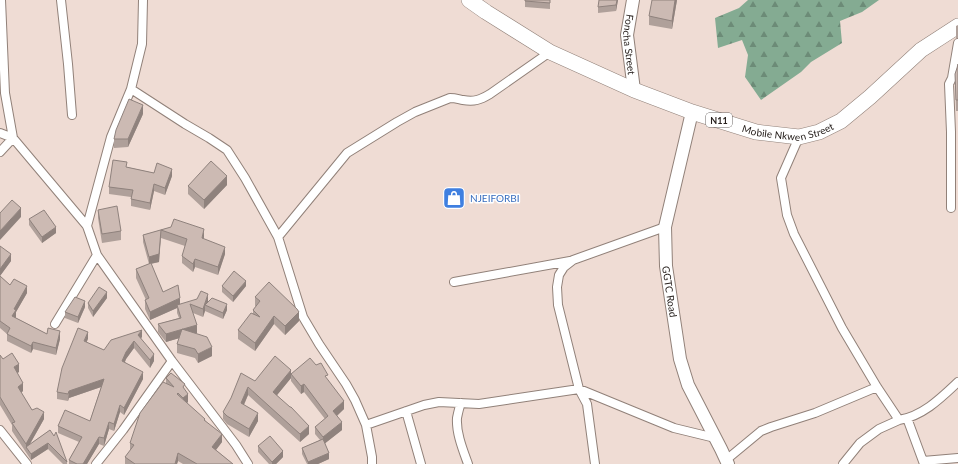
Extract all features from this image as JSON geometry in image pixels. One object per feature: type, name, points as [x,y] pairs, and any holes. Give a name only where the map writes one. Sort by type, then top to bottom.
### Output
[{"type":"highway","name":"Mobile Nkwen Street","points":[[469,0],[485,6],[550,52],[634,90],[692,112],[756,132],[799,137],[818,132],[842,121],[921,50],[958,26]]},
{"type":"street","points":[[2,0],[5,93],[13,138],[87,226],[97,255],[172,361],[236,445],[248,464]]},
{"type":"street","points":[[60,0],[68,64],[72,115]]},
{"type":"street","points":[[87,226],[111,137],[132,89],[142,44],[143,0]]},
{"type":"street","name":"Foncha Street","points":[[633,0],[627,35],[634,90]]},
{"type":"street","points":[[951,208],[951,132],[949,84],[952,78],[958,43]]},
{"type":"street","points":[[278,237],[348,153],[397,122],[416,112],[450,98],[474,101],[481,100],[550,52]]},
{"type":"street","points":[[132,89],[227,150],[245,178],[278,237],[304,317],[319,344],[346,384],[366,425],[372,464]]},
{"type":"street","name":"GGTC Road","points":[[692,112],[665,227],[666,266],[680,360],[688,385],[727,462]]},
{"type":"street","points":[[0,134],[13,138]]},
{"type":"street","points":[[799,137],[781,178],[787,215],[794,234],[842,328],[877,386],[903,419],[924,462],[958,458]]},
{"type":"street","points":[[0,152],[13,138]]},
{"type":"street","points":[[454,282],[573,260],[665,227]]},
{"type":"street","points":[[55,324],[97,255]]},
{"type":"street","points":[[573,260],[564,267],[558,275],[558,305],[579,389],[587,404],[595,464]]},
{"type":"street","points":[[96,464],[123,430],[172,361]]},
{"type":"street","points":[[843,464],[860,443],[879,429],[927,409],[958,382]]},
{"type":"street","points":[[727,462],[761,431],[771,426],[816,413],[877,386]]},
{"type":"street","points":[[366,425],[424,405],[439,402],[479,404],[579,389],[674,428],[715,438]]},
{"type":"street","points":[[460,403],[457,428],[468,464]]},
{"type":"street","points":[[406,411],[420,464]]},
{"type":"street","points":[[1,433],[27,464]]},
{"type":"green space","points":[[748,0],[879,0],[862,12],[840,21],[842,43],[811,62],[801,72],[761,100],[745,77],[748,55],[742,40],[718,48],[715,18],[739,8]]},
{"type":"building","points":[[550,0],[550,3],[525,1]]},
{"type":"building","points":[[599,0],[617,0],[616,5],[598,7]]},
{"type":"building","points":[[652,0],[675,0],[672,21],[649,16]]},
{"type":"building","points":[[958,64],[958,100],[956,100],[955,74]]},
{"type":"building","points":[[129,99],[143,105],[128,139],[114,139],[116,130]]},
{"type":"building","points":[[113,160],[127,162],[126,167],[154,173],[157,163],[172,169],[165,188],[154,184],[150,203],[131,199],[133,190],[109,187]]},
{"type":"building","points":[[211,161],[227,176],[204,200],[188,186]]},
{"type":"building","points":[[12,200],[21,208],[0,231],[0,213]]},
{"type":"building","points":[[117,206],[121,231],[102,234],[98,210]]},
{"type":"building","points":[[44,210],[56,227],[42,237],[29,219]]},
{"type":"building","points":[[174,219],[204,229],[202,238],[225,247],[218,267],[195,259],[193,264],[182,256],[187,239],[161,230],[159,254],[149,257],[143,235],[171,227]]},
{"type":"building","points":[[0,246],[11,254],[0,269]]},
{"type":"building","points":[[151,263],[163,292],[178,285],[180,298],[150,312],[145,300],[149,298],[136,269]]},
{"type":"building","points":[[234,271],[246,281],[233,296],[222,286]]},
{"type":"building","points":[[0,276],[10,285],[14,279],[27,286],[14,309],[16,310],[12,316],[47,334],[48,328],[60,331],[56,348],[33,342],[31,346],[7,334],[10,328],[0,321]]},
{"type":"building","points":[[269,282],[299,312],[285,326],[274,316],[255,343],[238,330],[251,313],[260,317],[253,310],[260,301],[255,297]]},
{"type":"building","points":[[99,287],[107,292],[93,311],[88,303]]},
{"type":"building","points":[[201,291],[208,294],[203,309],[190,304],[197,325],[166,334],[158,324],[181,318],[177,305],[197,299]]},
{"type":"building","points":[[75,297],[85,301],[78,317],[65,312]]},
{"type":"building","points":[[212,298],[227,304],[223,313],[205,305]]},
{"type":"building","points":[[78,328],[88,332],[84,341],[104,350],[111,340],[142,330],[138,335],[154,354],[150,360],[134,341],[126,352],[122,361],[143,372],[124,408],[120,405],[114,424],[109,422],[104,438],[99,437],[83,464],[77,464],[69,460],[82,437],[58,426],[65,410],[90,421],[104,379],[69,391],[68,394],[57,392],[62,368]]},
{"type":"building","points":[[182,329],[207,337],[212,347],[198,354],[195,349],[177,344]]},
{"type":"building","points":[[12,353],[19,364],[14,367],[23,383],[18,387],[32,410],[37,408],[44,412],[26,444],[12,423],[15,422],[0,397],[0,355],[3,359]]},
{"type":"building","points":[[275,356],[291,370],[273,392],[291,407],[309,426],[300,434],[248,387],[241,403],[258,413],[249,429],[223,412],[231,398],[241,373],[255,381]]},
{"type":"building","points":[[310,358],[316,365],[321,363],[328,375],[325,376],[344,401],[333,411],[342,422],[323,437],[315,427],[328,416],[304,384],[301,386],[291,374]]},
{"type":"building","points":[[171,373],[185,384],[183,387],[188,394],[183,398],[178,393],[177,394],[205,419],[204,420],[222,434],[212,447],[233,464],[197,464],[178,453],[175,464],[135,464],[125,457],[134,445],[130,443],[140,413],[163,382],[174,387],[166,378]]},
{"type":"building","points":[[50,430],[54,436],[56,432],[67,462],[48,443],[31,454],[26,447]]},
{"type":"building","points":[[270,436],[283,451],[272,462],[258,446]]},
{"type":"building","points":[[323,439],[329,453],[308,462],[302,448]]},
{"type":"place","name":"NJEIFORBI","points":[[454,198]]}]
